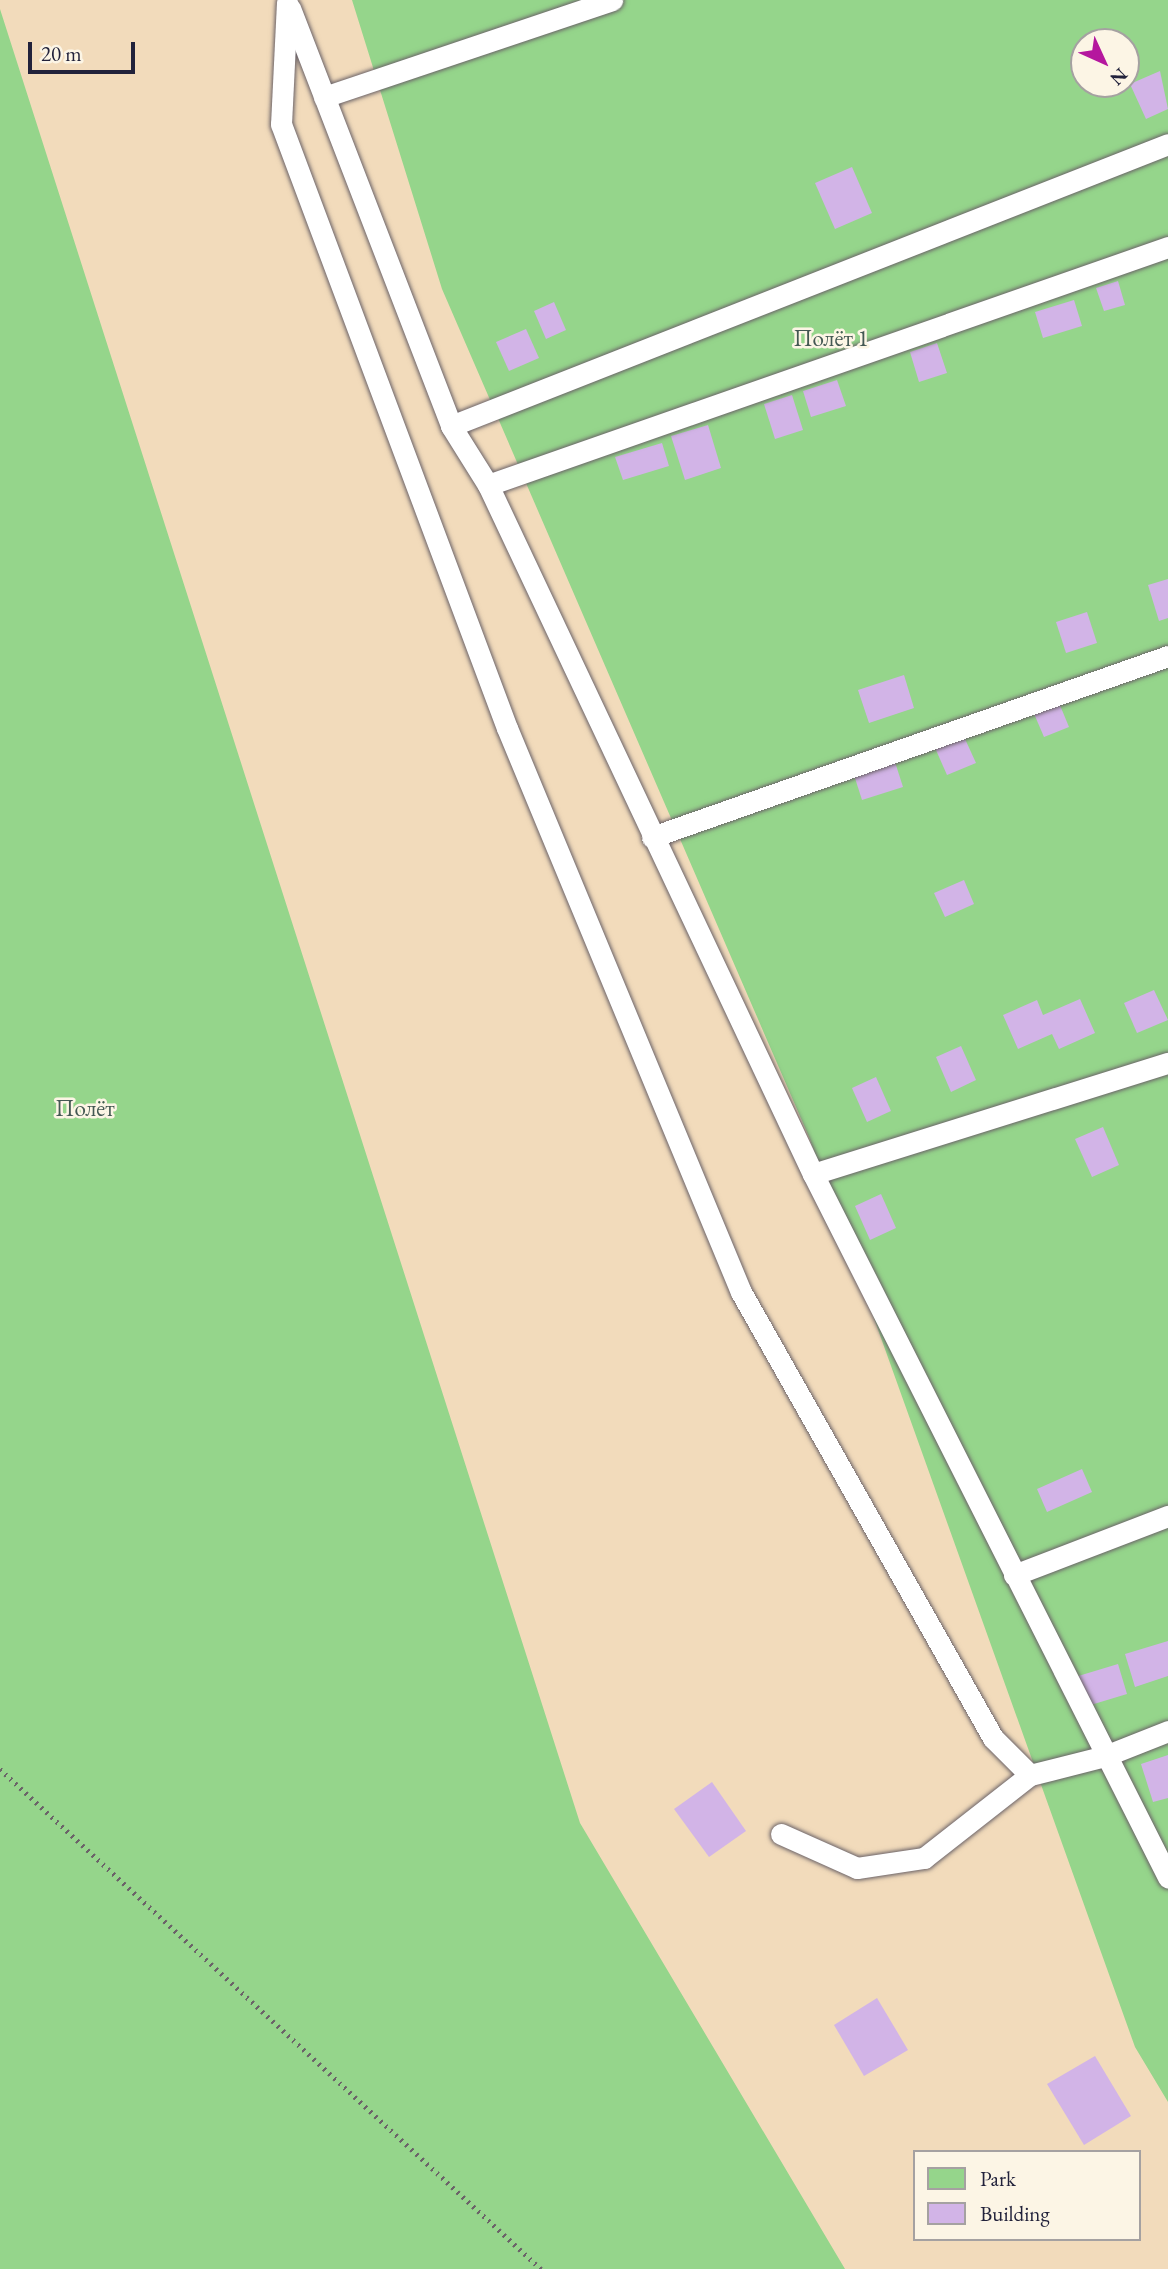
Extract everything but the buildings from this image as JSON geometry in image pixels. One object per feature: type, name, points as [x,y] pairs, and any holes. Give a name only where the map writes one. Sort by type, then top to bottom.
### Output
[{"type":"lane","points":[[324,97],[612,0]]},
{"type":"lane","points":[[287,1],[451,426],[488,485],[813,1174],[1168,1877]]},
{"type":"lane","points":[[287,1],[281,124],[507,728],[741,1292],[993,1738],[1030,1775]]},
{"type":"lane","points":[[451,426],[1168,145]]},
{"type":"lane","points":[[488,485],[1168,247]]},
{"type":"lane","points":[[652,837],[1168,656]]},
{"type":"lane","points":[[813,1174],[1168,1063]]},
{"type":"lane","points":[[1014,1575],[1168,1517]]},
{"type":"lane","points":[[780,1834],[857,1868],[924,1858],[1030,1775],[1105,1756],[1168,1731]]},
{"type":"path","points":[[0,1769],[541,2269]]},
{"type":"green space","name":"Полёт 1","points":[[352,0],[1168,0],[1168,2102],[1135,2047],[809,1137],[442,289]]},
{"type":"green space","name":"Полёт","points":[[0,9],[580,1823],[845,2269],[0,2269]]}]
